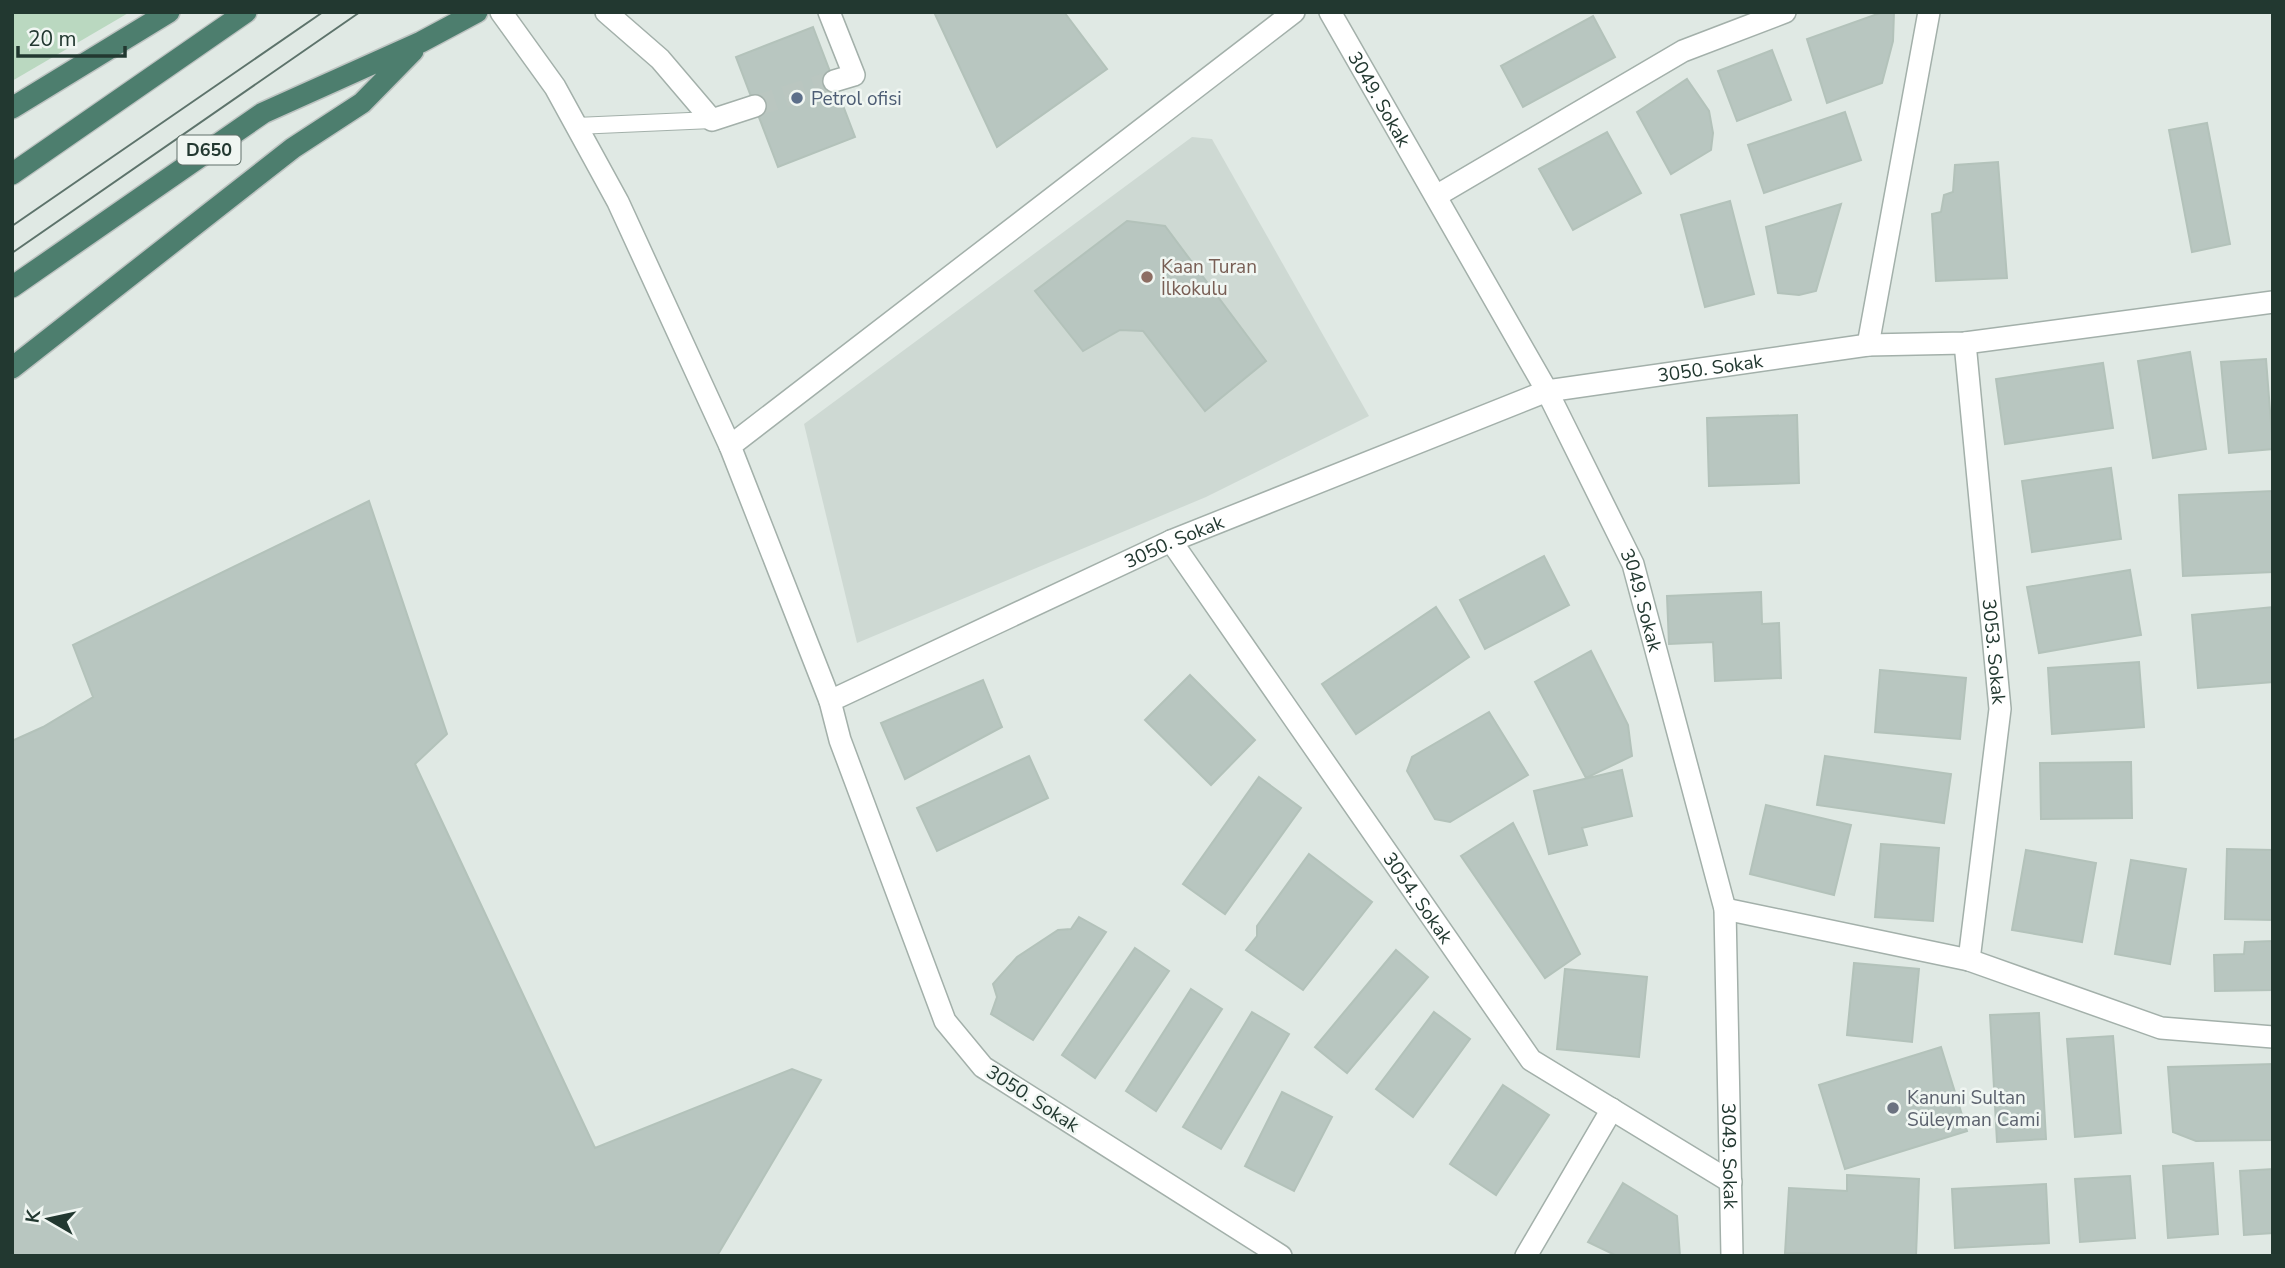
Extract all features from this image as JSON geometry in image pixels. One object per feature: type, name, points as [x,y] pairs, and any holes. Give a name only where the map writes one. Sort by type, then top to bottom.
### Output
[{"type":"highway","points":[[12,108],[169,12]]},
{"type":"highway","points":[[12,174],[246,12]]},
{"type":"highway","name":"D650","points":[[12,287],[263,113],[421,42],[477,12]]},
{"type":"highway","points":[[12,368],[293,148],[362,103],[421,42]]},
{"type":"street","points":[[501,12],[555,87],[618,202],[730,446],[830,701]]},
{"type":"street","points":[[606,12],[660,59],[712,120],[755,106]]},
{"type":"street","points":[[829,12],[854,75],[834,81]]},
{"type":"street","points":[[730,446],[1294,12]]},
{"type":"street","name":"3049. Sokak","points":[[1330,12],[1548,391],[1633,564],[1726,909],[1732,1256]]},
{"type":"street","points":[[1436,196],[1684,51],[1785,12]]},
{"type":"street","points":[[1868,345],[1929,12]]},
{"type":"street","name":"3050. Sokak","points":[[1281,1256],[983,1067],[945,1021],[840,740],[830,701],[1171,541],[1548,391],[1868,345],[1965,343],[2273,302]]},
{"type":"street","name":"3053. Sokak","points":[[1965,343],[2000,709],[1969,960]]},
{"type":"street","name":"3054. Sokak","points":[[1171,541],[1531,1060],[1731,1182]]},
{"type":"street","points":[[1726,909],[1969,960],[2161,1028],[2273,1037]]},
{"type":"street","points":[[1526,1256],[1612,1109]]},
{"type":"lane","points":[[576,126],[712,120]]},
{"type":"shaded area","name":"Kaan Turan İlkokulu","points":[[1192,137],[1212,139],[1369,416],[1206,497],[857,643],[804,424]]},
{"type":"green space","points":[[12,12],[130,12],[12,81]]},
{"type":"building","points":[[934,12],[1064,12],[1107,69],[997,147]]},
{"type":"building","points":[[1883,12],[1894,12],[1893,41],[1882,83],[1827,103],[1807,39]]},
{"type":"building","points":[[1593,16],[1615,57],[1523,107],[1501,66]]},
{"type":"building","points":[[813,27],[855,137],[778,167],[736,57]]},
{"type":"building","points":[[1772,50],[1791,100],[1737,121],[1718,71]]},
{"type":"building","points":[[1687,79],[1709,111],[1713,133],[1711,150],[1671,174],[1637,112]]},
{"type":"building","points":[[1845,112],[1861,160],[1764,193],[1748,145]]},
{"type":"building","points":[[2207,123],[2230,244],[2192,252],[2169,130]]},
{"type":"building","points":[[1607,132],[1641,193],[1573,230],[1539,169]]},
{"type":"building","points":[[1998,162],[2007,278],[1936,281],[1932,214],[1941,212],[1944,195],[1953,192],[1955,165]]},
{"type":"building","points":[[1730,201],[1754,294],[1705,307],[1681,215]]},
{"type":"building","points":[[1841,204],[1816,291],[1799,295],[1778,293],[1766,227]]},
{"type":"building","points":[[1127,221],[1165,226],[1266,361],[1205,411],[1143,331],[1120,330],[1083,351],[1035,291]]},
{"type":"building","points":[[2190,352],[2206,449],[2153,458],[2138,361]]},
{"type":"building","points":[[2266,359],[2273,449],[2229,453],[2221,362]]},
{"type":"building","points":[[2103,363],[2113,428],[2005,444],[1996,379]]},
{"type":"building","points":[[1797,415],[1799,483],[1709,486],[1707,418]]},
{"type":"building","points":[[2111,468],[2121,539],[2032,552],[2022,481]]},
{"type":"building","points":[[2273,491],[2273,572],[2183,576],[2179,495]]},
{"type":"building","points":[[369,501],[447,734],[415,764],[595,1148],[792,1069],[821,1080],[717,1256],[12,1256],[12,741],[43,727],[93,697],[73,645]]},
{"type":"building","points":[[1544,556],[1569,605],[1485,649],[1460,600]]},
{"type":"building","points":[[2130,570],[2141,635],[2039,653],[2027,587]]},
{"type":"building","points":[[1761,592],[1762,624],[1779,623],[1781,678],[1715,681],[1713,642],[1669,644],[1667,596]]},
{"type":"building","points":[[1436,607],[1469,657],[1356,734],[1322,684]]},
{"type":"building","points":[[2273,607],[2273,682],[2198,688],[2192,615]]},
{"type":"building","points":[[1591,651],[1628,725],[1632,756],[1586,778],[1535,682]]},
{"type":"building","points":[[2139,662],[2144,727],[2052,734],[2048,668]]},
{"type":"building","points":[[1880,670],[1966,678],[1960,739],[1875,732]]},
{"type":"building","points":[[1190,675],[1255,740],[1211,785],[1145,720]]},
{"type":"building","points":[[983,680],[1002,727],[905,779],[881,723]]},
{"type":"building","points":[[1489,712],[1528,775],[1450,822],[1435,819],[1407,771],[1412,757]]},
{"type":"building","points":[[1029,756],[1048,798],[937,851],[917,808]]},
{"type":"building","points":[[1825,756],[1951,774],[1944,823],[1817,805]]},
{"type":"building","points":[[2131,762],[2132,818],[2041,819],[2040,763]]},
{"type":"building","points":[[1622,770],[1632,816],[1582,828],[1587,845],[1549,854],[1534,791]]},
{"type":"building","points":[[1259,777],[1301,808],[1225,914],[1183,884]]},
{"type":"building","points":[[1766,805],[1851,825],[1834,895],[1750,874]]},
{"type":"building","points":[[1513,823],[1580,954],[1545,978],[1461,856]]},
{"type":"building","points":[[1881,844],[1939,848],[1933,921],[1875,917]]},
{"type":"building","points":[[2227,849],[2273,850],[2273,920],[2225,919]]},
{"type":"building","points":[[2026,850],[2096,863],[2082,942],[2012,930]]},
{"type":"building","points":[[1309,854],[1372,902],[1303,990],[1246,950],[1257,936],[1257,926]]},
{"type":"building","points":[[2131,860],[2186,869],[2170,964],[2115,954]]},
{"type":"building","points":[[1079,917],[1106,932],[1033,1040],[991,1014],[997,997],[993,984],[1017,957],[1058,930],[1071,929]]},
{"type":"building","points":[[2273,941],[2273,990],[2215,991],[2214,955],[2244,954],[2245,942]]},
{"type":"building","points":[[1135,948],[1169,971],[1095,1078],[1062,1055]]},
{"type":"building","points":[[1396,950],[1428,977],[1347,1073],[1315,1047]]},
{"type":"building","points":[[1854,963],[1919,969],[1912,1042],[1847,1035]]},
{"type":"building","points":[[1565,969],[1647,977],[1639,1057],[1557,1049]]},
{"type":"building","points":[[1191,989],[1222,1009],[1156,1111],[1126,1091]]},
{"type":"building","points":[[1252,1012],[1289,1034],[1221,1149],[1183,1127]]},
{"type":"building","points":[[1434,1012],[1470,1039],[1413,1117],[1376,1089]]},
{"type":"building","points":[[2039,1013],[2046,1139],[1997,1142],[1990,1015]]},
{"type":"building","points":[[2113,1036],[2121,1133],[2075,1137],[2067,1039]]},
{"type":"building","name":"Kanuni Sultan Süleyman Cami","points":[[1941,1047],[1967,1131],[1845,1169],[1819,1085]]},
{"type":"building","points":[[2273,1064],[2273,1140],[2196,1141],[2173,1132],[2168,1067]]},
{"type":"building","points":[[1503,1085],[1549,1115],[1496,1195],[1450,1164]]},
{"type":"building","points":[[1282,1092],[1332,1117],[1294,1191],[1245,1166]]},
{"type":"building","points":[[2213,1163],[2218,1234],[2168,1238],[2163,1166]]},
{"type":"building","points":[[2273,1169],[2273,1233],[2244,1235],[2240,1171]]},
{"type":"building","points":[[1847,1175],[1919,1179],[1916,1256],[1785,1253],[1789,1188],[1847,1191]]},
{"type":"building","points":[[2130,1176],[2135,1238],[2080,1242],[2075,1179]]},
{"type":"building","points":[[1623,1183],[1677,1216],[1680,1256],[1617,1256],[1588,1242]]},
{"type":"building","points":[[2046,1184],[2049,1243],[1955,1248],[1952,1189]]},
{"type":"tunnel","points":[[755,106],[834,81]]},
{"type":"tram line","points":[[12,226],[323,12]]},
{"type":"tram line","points":[[12,253],[360,12]]},
{"type":"place","name":"Petrol ofisi","points":[[797,98]]},
{"type":"place","name":"Kaan Turan İlkokulu","points":[[1147,277]]},
{"type":"place","name":"Kanuni Sultan Süleyman Cami","points":[[1893,1108]]}]
